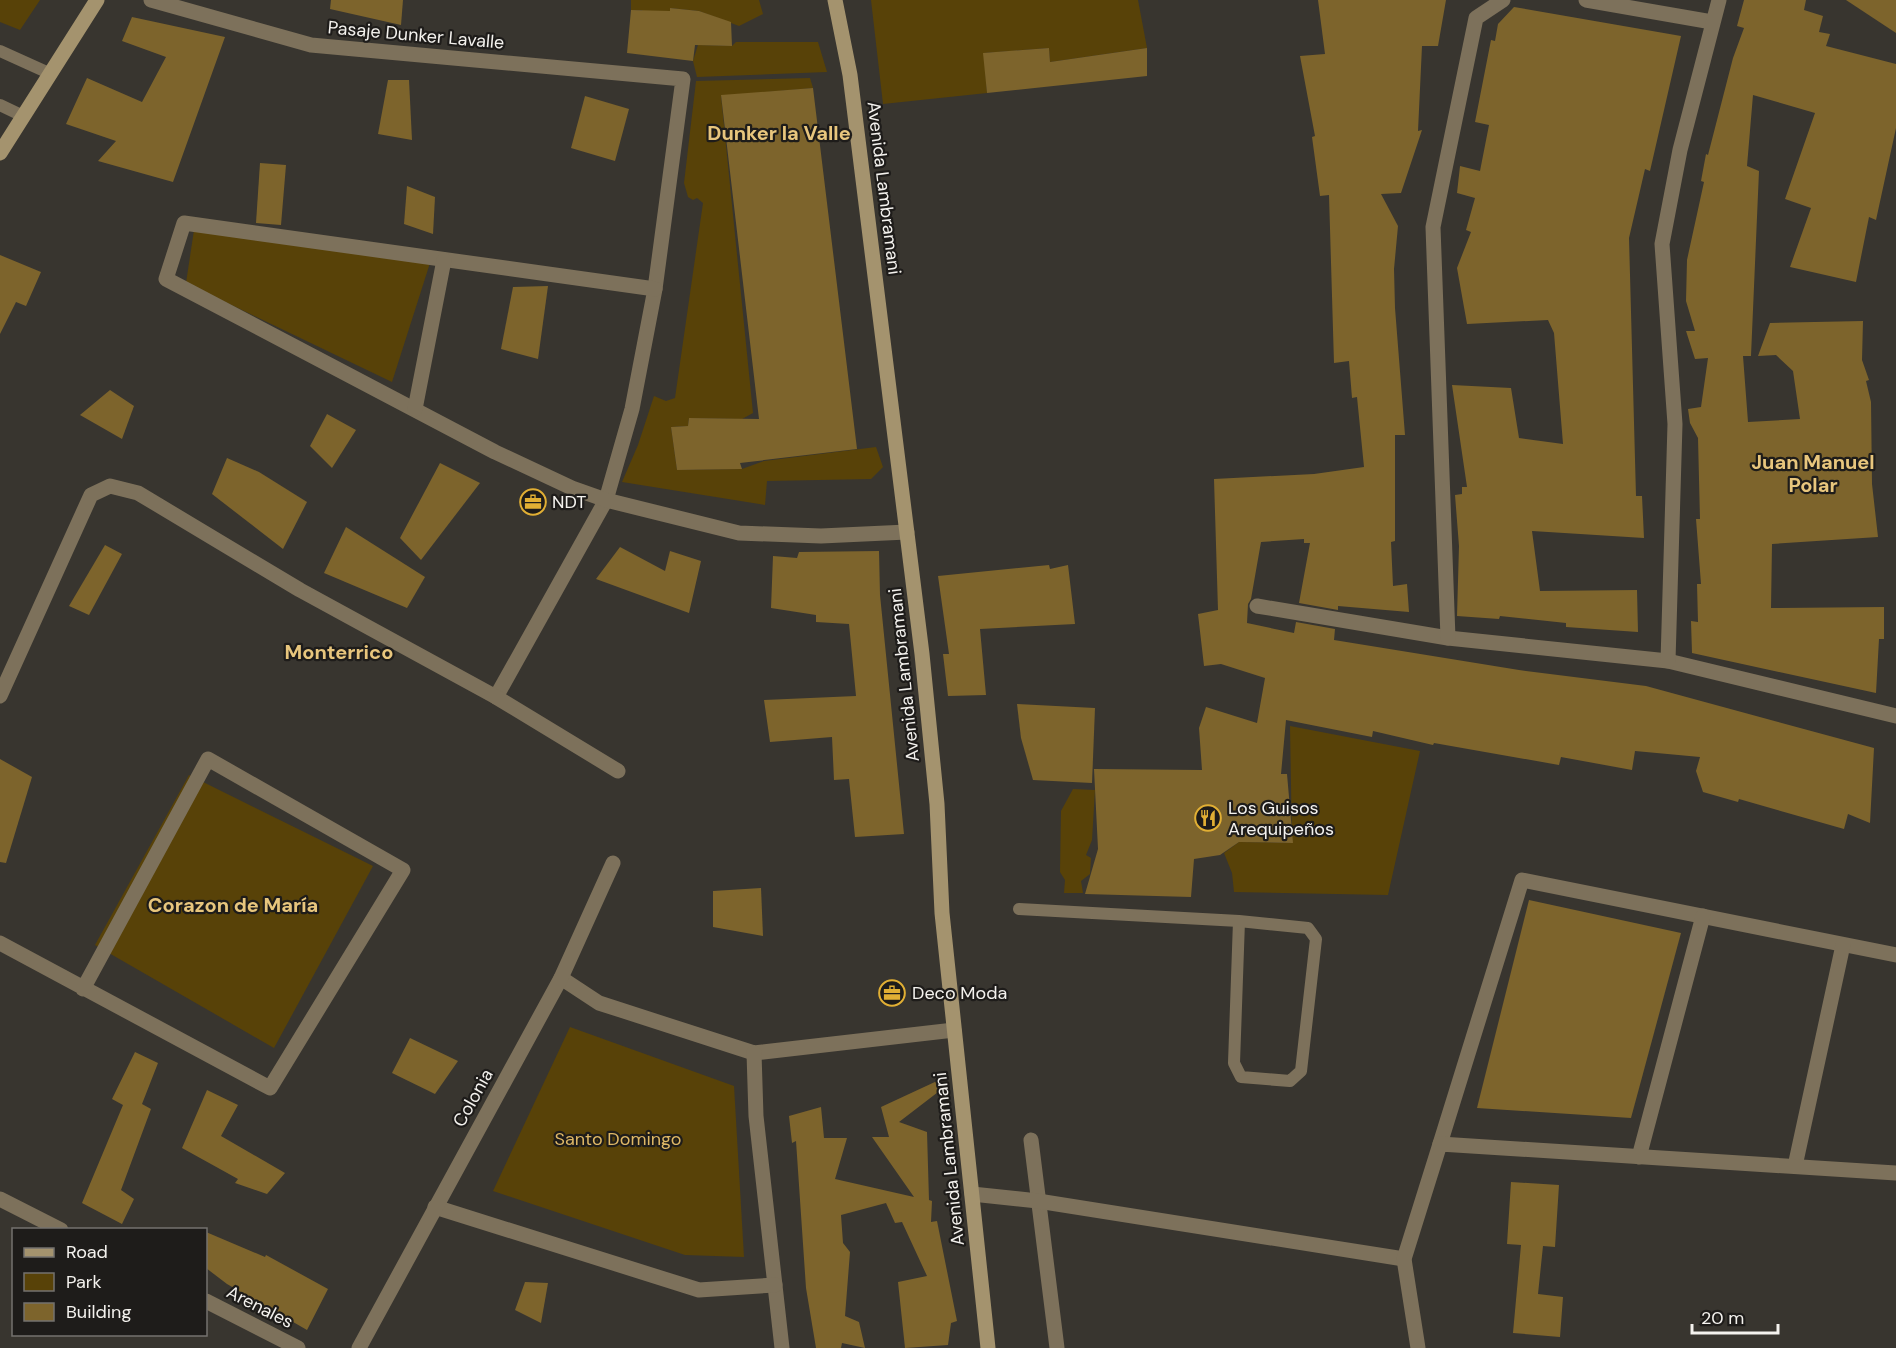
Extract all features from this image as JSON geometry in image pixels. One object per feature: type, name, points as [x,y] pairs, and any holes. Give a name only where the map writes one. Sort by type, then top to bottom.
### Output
[{"type":"main road","points":[[0,153],[97,0]]},
{"type":"main road","name":"Avenida Lambramani","points":[[836,0],[850,75],[907,532],[937,804],[942,913],[988,1348]]},
{"type":"street","name":"Pasaje Dunker Lavalle","points":[[151,0],[311,45],[683,80],[655,289]]},
{"type":"street","points":[[1448,638],[1433,227],[1476,18],[1503,0]]},
{"type":"street","points":[[1586,0],[1712,22]]},
{"type":"street","points":[[1668,661],[1675,424],[1662,244],[1680,150],[1719,0]]},
{"type":"street","points":[[496,697],[606,500],[632,410],[655,289],[184,223],[166,279],[504,456],[572,488],[606,500],[739,532],[821,536],[907,532]]},
{"type":"street","points":[[414,409],[444,260]]},
{"type":"street","points":[[0,696],[91,495],[110,486],[138,493],[300,590],[496,697],[618,771]]},
{"type":"street","points":[[1257,606],[1448,638],[1668,661],[1896,716]]},
{"type":"street","points":[[0,943],[84,989],[270,1088],[403,870],[208,759],[84,989]]},
{"type":"street","name":"Colonia","points":[[359,1348],[561,978],[613,863]]},
{"type":"street","points":[[1418,1348],[1404,1260],[1522,880],[1896,955]]},
{"type":"street","points":[[1640,1156],[1703,916]]},
{"type":"street","points":[[1795,1166],[1843,945]]},
{"type":"street","points":[[561,978],[599,1003],[754,1053],[954,1030]]},
{"type":"street","points":[[754,1053],[756,1116],[782,1348]]},
{"type":"street","points":[[1031,1140],[1057,1348]]},
{"type":"street","points":[[1440,1144],[1896,1173]]},
{"type":"street","points":[[972,1194],[1038,1201],[1404,1260]]},
{"type":"street","points":[[0,1199],[57,1228]]},
{"type":"street","points":[[435,1207],[699,1290],[775,1285]]},
{"type":"street","name":"Arenales","points":[[207,1302],[298,1348]]},
{"type":"lane","points":[[0,51],[51,74]]},
{"type":"lane","points":[[0,105],[23,116]]},
{"type":"lane","points":[[1019,909],[1239,921],[1308,928],[1316,939],[1301,1071],[1290,1081],[1241,1077],[1234,1063],[1239,921]]},
{"type":"green space","points":[[0,0],[40,0],[20,30],[0,22]]},
{"type":"green space","points":[[631,0],[759,0],[763,14],[739,26],[699,11],[670,8],[670,31],[653,30],[642,10],[631,10]]},
{"type":"green space","points":[[871,0],[1138,0],[1147,48],[1050,62],[1049,48],[984,53],[987,93],[883,104]]},
{"type":"green space","points":[[736,42],[818,42],[827,72],[697,77],[693,61],[698,45],[732,46]]},
{"type":"green space","points":[[810,78],[813,88],[721,96],[753,413],[742,419],[689,418],[688,426],[671,427],[677,470],[742,469],[764,461],[876,447],[883,467],[871,479],[767,481],[765,505],[622,482],[638,445],[654,396],[666,401],[675,398],[703,203],[697,198],[693,200],[688,197],[684,183],[696,81]]},
{"type":"green space","points":[[194,230],[430,263],[392,382],[186,283]]},
{"type":"green space","points":[[1290,726],[1420,751],[1388,895],[1234,892],[1232,873],[1224,853],[1239,842],[1292,843]]},
{"type":"green space","points":[[189,775],[373,866],[274,1048],[95,945]]},
{"type":"green space","points":[[1073,789],[1095,790],[1092,840],[1086,855],[1091,858],[1090,874],[1081,881],[1083,893],[1064,893],[1065,880],[1060,872],[1061,811]]},
{"type":"green space","name":"Santo Domingo","points":[[570,1027],[734,1086],[744,1257],[685,1255],[493,1191]]},
{"type":"building","points":[[331,0],[403,0],[401,25],[330,9]]},
{"type":"building","points":[[1318,0],[1446,0],[1438,46],[1422,46],[1418,131],[1422,130],[1401,193],[1381,194],[1398,226],[1394,269],[1395,308],[1405,435],[1395,435],[1395,541],[1391,542],[1393,586],[1407,584],[1409,612],[1338,606],[1338,610],[1299,603],[1310,543],[1304,543],[1304,539],[1261,542],[1251,599],[1248,604],[1247,623],[1294,633],[1296,622],[1335,629],[1334,640],[1519,670],[1646,686],[1874,748],[1870,823],[1848,814],[1844,829],[1739,799],[1738,802],[1703,792],[1696,771],[1700,757],[1635,751],[1632,770],[1561,757],[1559,765],[1434,743],[1433,745],[1373,731],[1372,737],[1286,720],[1281,774],[1287,774],[1293,843],[1239,842],[1220,855],[1194,859],[1191,897],[1085,894],[1098,849],[1094,769],[1202,770],[1199,728],[1206,707],[1257,723],[1265,678],[1221,664],[1204,666],[1198,614],[1218,610],[1214,479],[1314,474],[1364,467],[1357,397],[1352,398],[1349,361],[1334,363],[1329,195],[1320,196],[1312,137],[1315,136],[1300,56],[1325,54]]},
{"type":"building","points":[[1744,0],[1806,0],[1804,10],[1823,16],[1819,32],[1830,34],[1826,46],[1896,64],[1896,128],[1876,220],[1869,217],[1856,282],[1790,267],[1811,208],[1785,199],[1815,113],[1753,95],[1747,166],[1759,171],[1751,356],[1743,356],[1748,422],[1800,419],[1793,371],[1776,355],[1758,356],[1770,323],[1863,321],[1862,360],[1869,380],[1866,381],[1871,402],[1872,484],[1878,537],[1772,544],[1771,608],[1884,607],[1884,639],[1879,639],[1876,693],[1692,653],[1691,621],[1698,622],[1697,584],[1701,584],[1696,519],[1700,519],[1698,438],[1690,423],[1688,409],[1701,407],[1708,358],[1695,359],[1686,331],[1695,331],[1686,301],[1687,260],[1704,182],[1701,181],[1706,154],[1708,155],[1733,58],[1744,28],[1737,26]]},
{"type":"building","points":[[1846,0],[1896,0],[1896,33]]},
{"type":"building","points":[[1514,7],[1681,36],[1650,171],[1645,169],[1629,238],[1636,496],[1642,496],[1644,538],[1532,531],[1540,591],[1637,590],[1638,632],[1566,627],[1566,623],[1500,616],[1499,619],[1457,616],[1459,546],[1455,495],[1462,494],[1462,487],[1467,487],[1452,385],[1511,388],[1519,438],[1563,444],[1554,333],[1548,320],[1467,324],[1457,268],[1471,232],[1466,230],[1475,198],[1457,193],[1460,166],[1480,171],[1489,125],[1475,122],[1491,40],[1495,41],[1498,24]]},
{"type":"building","points":[[670,8],[699,11],[731,22],[732,46],[695,45],[693,61],[627,53],[631,10],[670,11]]},
{"type":"building","points":[[132,17],[225,37],[173,182],[98,161],[116,141],[66,124],[87,78],[142,102],[166,57],[122,41]]},
{"type":"building","points":[[1049,48],[1050,62],[1147,48],[1147,76],[987,93],[983,53]]},
{"type":"building","points":[[388,80],[409,80],[412,140],[378,134]]},
{"type":"building","points":[[813,88],[857,449],[740,463],[742,469],[677,470],[671,427],[688,426],[689,418],[759,419],[721,95]]},
{"type":"building","points":[[585,96],[629,109],[615,161],[571,148]]},
{"type":"building","points":[[260,163],[286,165],[281,225],[256,223]]},
{"type":"building","points":[[407,186],[435,197],[433,234],[404,224]]},
{"type":"building","points":[[0,255],[41,272],[26,306],[16,302],[0,334]]},
{"type":"building","points":[[548,286],[538,359],[501,349],[513,287]]},
{"type":"building","points":[[110,390],[134,406],[122,439],[80,415]]},
{"type":"building","points":[[327,414],[356,430],[332,468],[310,446]]},
{"type":"building","points":[[227,458],[259,472],[307,502],[283,549],[212,494]]},
{"type":"building","points":[[440,463],[480,483],[421,560],[400,538]]},
{"type":"building","points":[[346,527],[425,577],[407,608],[324,573]]},
{"type":"building","points":[[105,545],[122,554],[89,615],[69,606]]},
{"type":"building","points":[[620,547],[665,571],[670,551],[701,561],[689,613],[596,579]]},
{"type":"building","points":[[879,551],[880,595],[904,834],[855,837],[849,779],[834,780],[832,737],[770,742],[764,700],[856,696],[849,624],[816,622],[816,615],[771,608],[773,556],[797,558],[799,552]]},
{"type":"building","points":[[1049,565],[1050,569],[1068,565],[1075,624],[980,629],[986,695],[948,696],[943,654],[949,654],[938,576]]},
{"type":"building","points":[[1017,704],[1095,708],[1092,783],[1033,780],[1021,738]]},
{"type":"building","points":[[0,759],[32,777],[6,863],[0,862]]},
{"type":"building","points":[[761,888],[763,936],[713,927],[713,891]]},
{"type":"building","points":[[1529,900],[1681,933],[1631,1118],[1477,1108]]},
{"type":"building","points":[[410,1038],[458,1061],[435,1094],[392,1073]]},
{"type":"building","points":[[135,1052],[158,1063],[142,1104],[151,1109],[121,1190],[134,1199],[122,1224],[82,1203],[123,1105],[112,1099]]},
{"type":"building","points":[[937,1081],[942,1089],[899,1122],[927,1132],[929,1200],[932,1201],[931,1222],[937,1221],[957,1321],[951,1323],[948,1345],[905,1348],[898,1282],[927,1276],[902,1222],[895,1223],[886,1203],[841,1215],[843,1243],[850,1252],[845,1316],[859,1322],[865,1348],[842,1343],[841,1348],[816,1348],[806,1288],[796,1141],[792,1143],[789,1116],[821,1107],[824,1138],[847,1138],[835,1179],[914,1197],[872,1137],[889,1137],[881,1107]]},
{"type":"building","points":[[207,1090],[238,1105],[221,1136],[285,1173],[267,1194],[235,1183],[238,1179],[182,1148]]},
{"type":"building","points":[[1511,1182],[1559,1185],[1555,1247],[1543,1246],[1538,1294],[1563,1297],[1560,1337],[1513,1333],[1521,1245],[1507,1244]]},
{"type":"building","points":[[207,1232],[265,1257],[266,1255],[328,1289],[307,1330],[227,1284],[207,1269]]},
{"type":"building","points":[[525,1282],[548,1283],[541,1323],[515,1310]]},
{"type":"place","name":"NDT","points":[[533,502]]},
{"type":"place","name":"Los Guisos Arequipeños","points":[[1208,818]]},
{"type":"place","name":"Deco Moda","points":[[892,993]]},
{"type":"district","name":"Dunker la Valle","points":[[779,133]]},
{"type":"district","name":"Juan Manuel Polar","points":[[1813,474]]},
{"type":"district","name":"Monterrico","points":[[339,652]]},
{"type":"district","name":"Corazon de María","points":[[233,905]]}]
